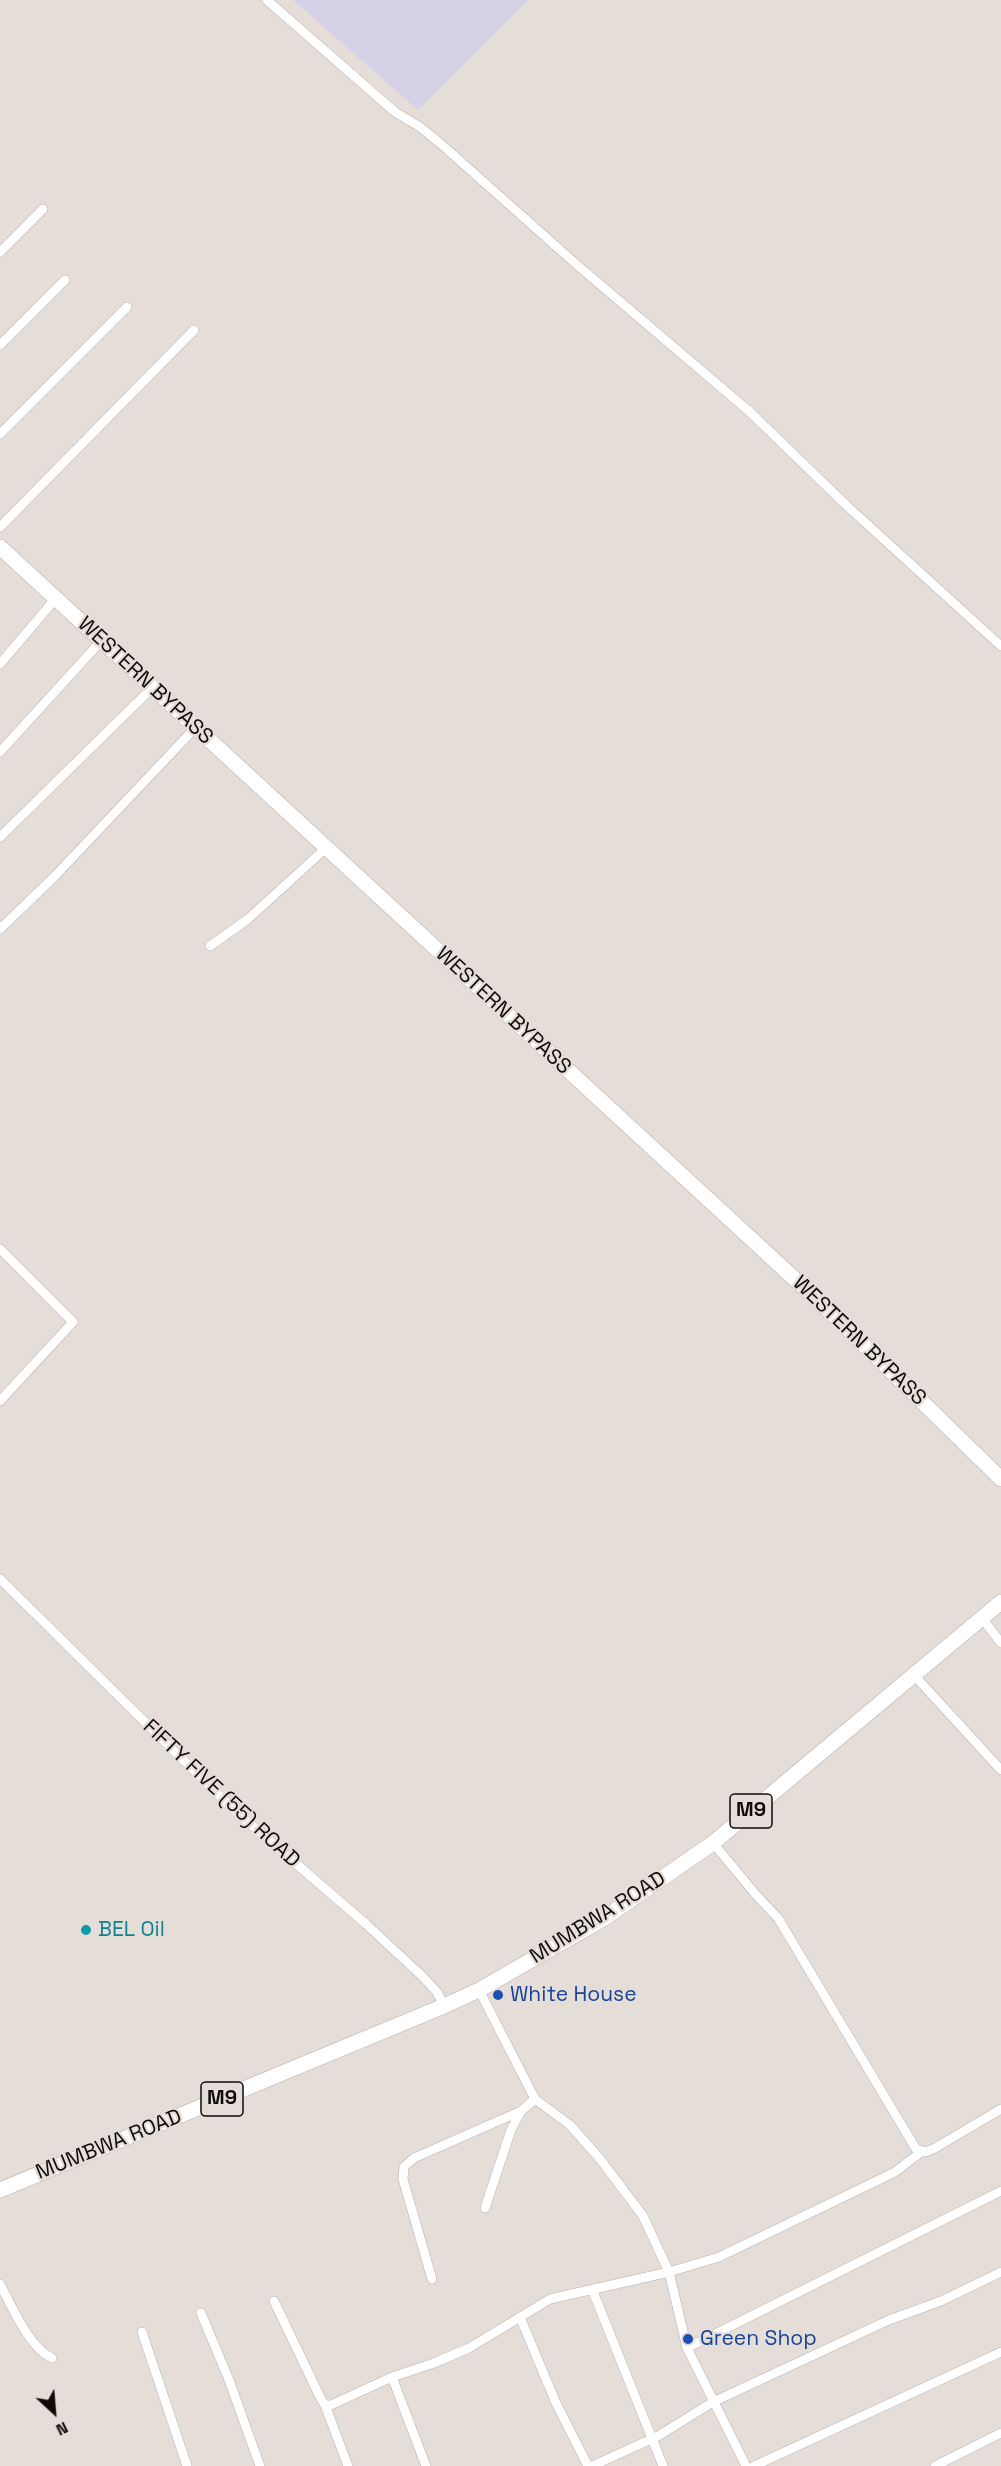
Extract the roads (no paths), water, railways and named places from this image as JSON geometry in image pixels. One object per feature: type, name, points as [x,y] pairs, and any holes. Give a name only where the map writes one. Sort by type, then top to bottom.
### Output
[{"type":"main road","name":"WESTERN BYPASS","points":[[0,547],[823,1305],[1001,1479]]},
{"type":"main road","name":"MUMBWA ROAD","points":[[0,2190],[444,2006],[479,1990],[603,1919],[713,1843],[1001,1602]]},
{"type":"street","points":[[267,0],[395,112],[441,144],[567,257],[741,405],[846,505],[1001,646]]},
{"type":"street","points":[[0,252],[43,209]]},
{"type":"street","points":[[0,345],[64,280]]},
{"type":"street","points":[[0,434],[127,308]]},
{"type":"street","points":[[0,527],[194,330]]},
{"type":"street","points":[[0,664],[56,598]]},
{"type":"street","points":[[0,752],[101,640]]},
{"type":"street","points":[[0,837],[152,688]]},
{"type":"street","points":[[0,929],[54,877],[195,728]]},
{"type":"street","points":[[210,946],[248,919],[326,848]]},
{"type":"street","points":[[0,1249],[73,1323],[0,1401]]},
{"type":"street","name":"FIFTY FIVE (55) ROAD","points":[[0,1579],[235,1811],[366,1924],[422,1976],[437,1992],[444,2006]]},
{"type":"street","points":[[982,1618],[1001,1643]]},
{"type":"street","points":[[913,1674],[1001,1770]]},
{"type":"street","points":[[713,1843],[778,1918],[916,2149],[921,2152]]},
{"type":"street","points":[[479,1990],[535,2099],[570,2125],[600,2159],[643,2217],[669,2272],[687,2348],[746,2466]]},
{"type":"street","points":[[432,2279],[403,2179],[404,2168],[414,2158],[521,2111],[535,2099]]},
{"type":"street","points":[[325,2405],[331,2405],[392,2377],[469,2348],[550,2299],[669,2272],[719,2257],[895,2172],[921,2152],[935,2148],[1001,2109]]},
{"type":"street","points":[[485,2208],[512,2130],[521,2111]]},
{"type":"street","points":[[687,2348],[1001,2191]]},
{"type":"street","points":[[520,2317],[556,2403],[590,2466],[651,2439],[685,2421],[713,2402],[889,2320],[941,2301],[1001,2272]]},
{"type":"street","points":[[0,2284],[42,2354],[52,2358]]},
{"type":"street","points":[[592,2289],[663,2466]]},
{"type":"street","points":[[274,2301],[325,2405],[348,2466]]},
{"type":"street","points":[[201,2313],[229,2380],[260,2466]]},
{"type":"street","points":[[142,2332],[187,2466]]},
{"type":"street","points":[[754,2466],[1001,2352]]},
{"type":"street","points":[[392,2377],[426,2466]]},
{"type":"street","points":[[935,2466],[1001,2433]]},
{"type":"place","name":"BEL Oil","points":[[86,1930]]},
{"type":"place","name":"White House","points":[[498,1995]]},
{"type":"place","name":"Green Shop","points":[[688,2339]]}]
